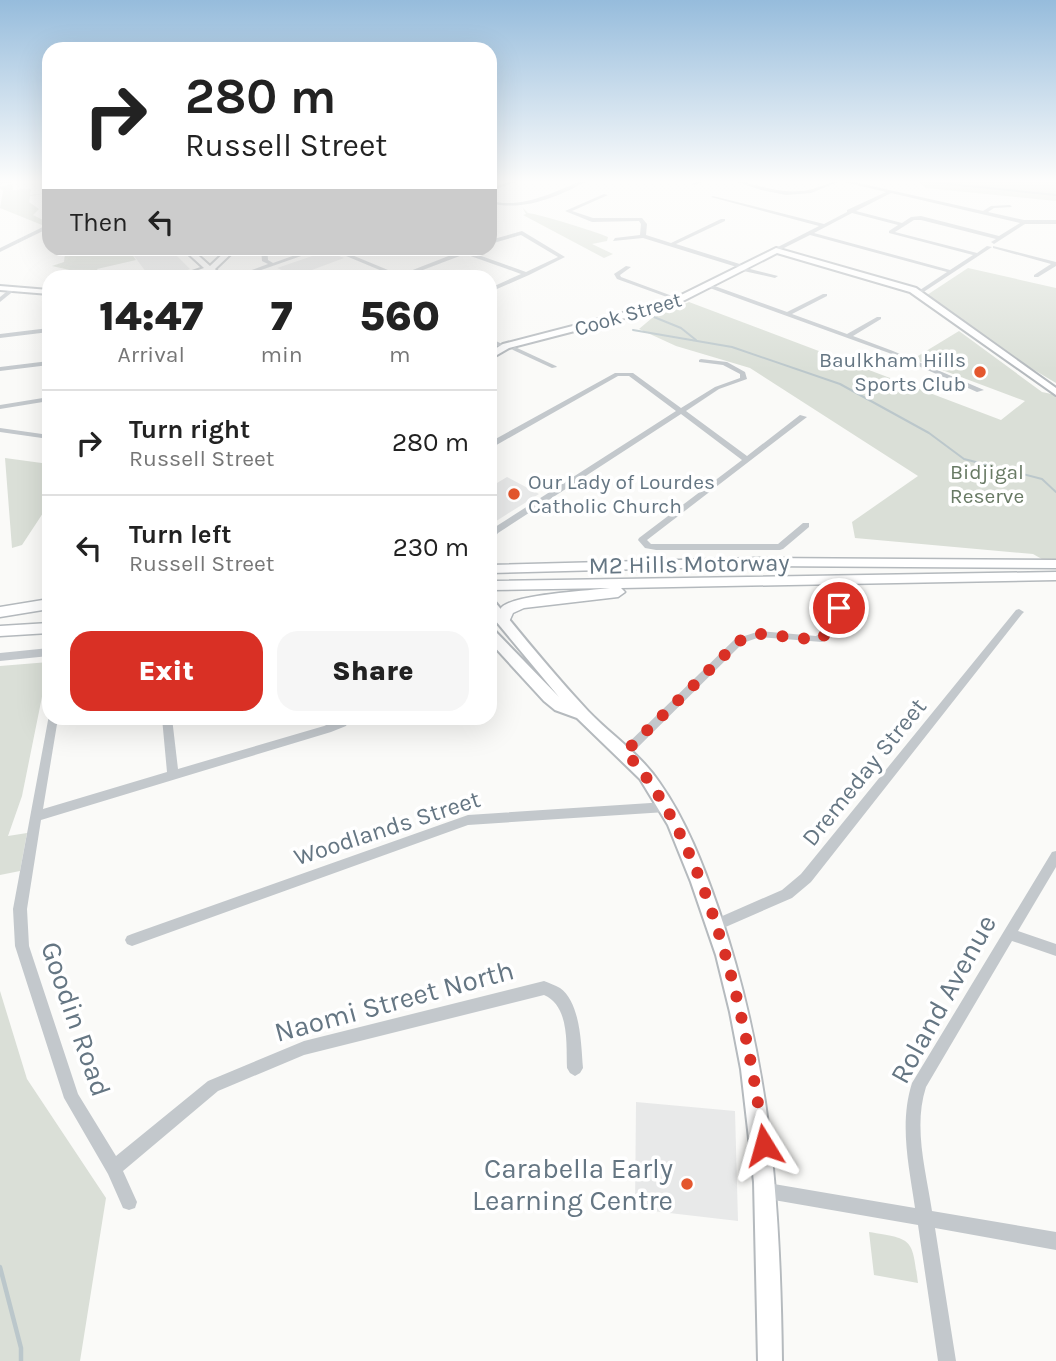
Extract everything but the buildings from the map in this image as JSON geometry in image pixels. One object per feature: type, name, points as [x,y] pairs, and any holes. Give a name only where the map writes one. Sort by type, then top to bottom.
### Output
[{"type":"highway","points":[[497,560],[754,556],[894,563]]},
{"type":"highway","name":"M2 Hills Motorway","points":[[497,569],[638,564],[1056,565]]},
{"type":"highway","name":"M2 Hills Motorway","points":[[497,589],[1056,576]]},
{"type":"highway","points":[[497,590],[524,597],[839,586],[963,577]]},
{"type":"highway","points":[[503,621],[507,610],[522,604],[608,593]]},
{"type":"highway","points":[[0,612],[42,605]]},
{"type":"highway","points":[[0,619],[42,613]]},
{"type":"highway","points":[[0,631],[42,628]]},
{"type":"highway","points":[[0,639],[42,636]]},
{"type":"main road","name":"Cook Street","points":[[497,353],[680,300],[776,250]]},
{"type":"main road","points":[[776,250],[918,292],[1056,392]]},
{"type":"main road","points":[[188,256],[204,270]]},
{"type":"main road","points":[[194,256],[206,270]]},
{"type":"main road","points":[[214,270],[229,256]]},
{"type":"main road","points":[[214,270],[231,256]]},
{"type":"main road","points":[[199,261],[212,263],[227,259]]},
{"type":"main road","points":[[0,289],[42,292]]},
{"type":"main road","points":[[497,613],[581,714],[643,771],[666,807],[716,925],[751,1061],[768,1191],[771,1361]]},
{"type":"main road","points":[[497,641],[549,697],[581,714]]},
{"type":"street","points":[[497,287],[562,257],[539,244]]},
{"type":"street","points":[[666,244],[775,276]]},
{"type":"street","name":"Cook Street","points":[[776,250],[788,244]]},
{"type":"street","points":[[847,244],[952,272]]},
{"type":"street","points":[[935,244],[976,254]]},
{"type":"street","points":[[918,292],[994,244]]},
{"type":"street","points":[[992,246],[1056,264],[1036,276]]},
{"type":"street","points":[[1046,260],[1056,252]]},
{"type":"street","points":[[265,256],[266,262],[274,265]]},
{"type":"street","points":[[259,270],[299,256]]},
{"type":"street","points":[[350,256],[385,270]]},
{"type":"street","points":[[416,270],[454,256]]},
{"type":"street","points":[[476,256],[527,274]]},
{"type":"street","points":[[628,267],[617,275],[630,283],[680,300]]},
{"type":"street","points":[[709,286],[848,336],[970,383],[981,390]]},
{"type":"street","points":[[0,300],[12,290]]},
{"type":"street","points":[[786,315],[825,295]]},
{"type":"street","points":[[848,336],[879,318]]},
{"type":"street","points":[[0,336],[42,331]]},
{"type":"street","points":[[497,343],[554,367]]},
{"type":"street","points":[[497,530],[717,388],[744,380],[743,373],[733,366],[701,361]]},
{"type":"street","points":[[0,369],[42,364]]},
{"type":"street","points":[[497,441],[617,374],[631,374],[746,459]]},
{"type":"street","points":[[0,407],[42,400]]},
{"type":"street","points":[[803,417],[645,535],[643,543],[656,547],[780,547],[806,526]]},
{"type":"street","points":[[0,430],[42,436]]},
{"type":"street","points":[[625,752],[739,641],[760,634],[818,640],[837,626],[839,608]]},
{"type":"street","name":"Dremeday Street","points":[[716,925],[797,888],[1019,612]]},
{"type":"street","points":[[0,657],[42,653]]},
{"type":"street","name":"Goodin Road","points":[[51,725],[38,816],[20,909],[22,946],[72,1098],[114,1168],[129,1202]]},
{"type":"street","points":[[168,725],[173,773]]},
{"type":"street","points":[[38,816],[337,725]]},
{"type":"street","name":"Woodlands Street","points":[[132,940],[468,820],[666,807]]},
{"type":"street","name":"Roland Avenue","points":[[947,1361],[913,1141],[914,1101],[920,1083],[1056,856]]},
{"type":"street","points":[[1009,934],[1056,950]]},
{"type":"street","name":"Naomi Street North","points":[[114,1168],[213,1086],[304,1048],[544,988],[556,990],[564,1000],[575,1068]]},
{"type":"street","points":[[768,1191],[1056,1241]]},
{"type":"shaded area","points":[[134,256],[177,256],[190,269],[188,270],[145,270]]},
{"type":"shaded area","points":[[312,256],[344,258],[312,270],[277,268]]},
{"type":"shaded area","points":[[507,477],[539,494],[497,521],[497,483]]},
{"type":"shaded area","name":"Carabella Early Learning Centre","points":[[636,1102],[735,1111],[738,1221],[635,1209]]},
{"type":"green space","points":[[577,244],[594,244],[592,244],[613,254],[604,258]]},
{"type":"green space","points":[[65,256],[133,256],[136,260],[98,270],[70,270],[52,266],[64,262]]},
{"type":"green space","points":[[968,268],[1056,288],[1056,383],[1009,355],[927,295]]},
{"type":"green space","name":"Bidjigal Reserve","points":[[689,302],[1001,420],[1025,401],[913,359],[959,331],[1042,392],[1056,395],[1056,567],[1033,554],[855,538],[852,522],[918,476],[750,368],[676,346],[639,329],[652,318]]},
{"type":"green space","points":[[5,458],[42,463],[42,515],[22,545],[12,548]]},
{"type":"green space","points":[[42,663],[42,697],[22,796],[8,836],[27,833],[20,871],[0,875],[0,666]]},
{"type":"green space","points":[[0,991],[27,1079],[106,1198],[80,1361],[0,1361]]},
{"type":"green space","points":[[869,1232],[895,1237],[908,1244],[912,1249],[918,1283],[874,1275]]},
{"type":"waterway","points":[[649,315],[681,328],[696,340]]},
{"type":"waterway","points":[[633,330],[732,347],[840,384],[929,433],[964,459],[1042,479],[1056,492]]},
{"type":"waterway","points":[[0,1267],[21,1348],[21,1361]]},
{"type":"place","name":"Baulkham Hills Sports Club","points":[[980,372]]},
{"type":"place","name":"Our Lady of Lourdes Catholic Church","points":[[514,494]]},
{"type":"place","name":"Carabella Early Learning Centre","points":[[687,1184]]},
{"type":"route","points":[[764,1145],[748,1044],[716,925],[666,807],[643,771],[625,752],[739,641],[760,634],[818,640],[826,637],[837,626],[840,621],[839,608]]}]
